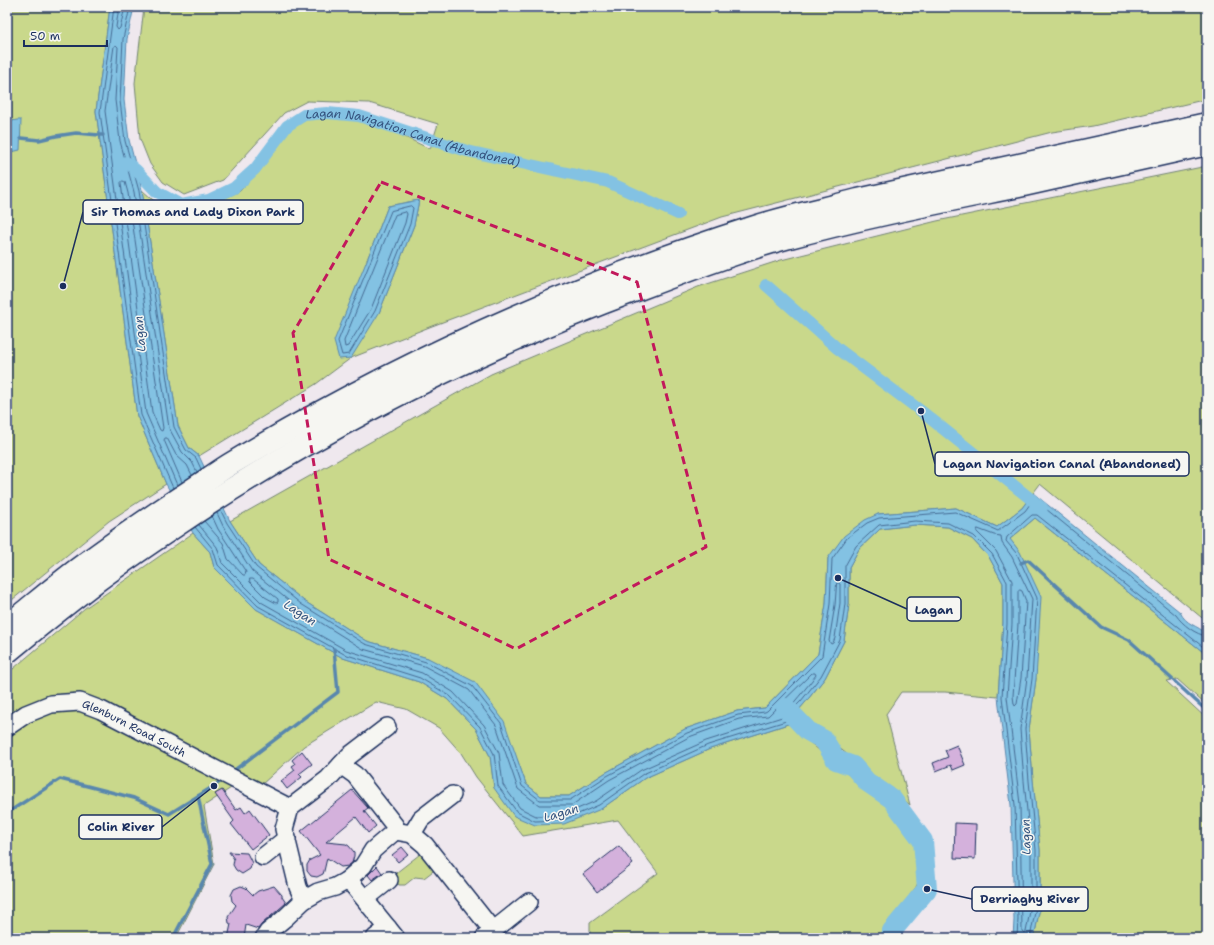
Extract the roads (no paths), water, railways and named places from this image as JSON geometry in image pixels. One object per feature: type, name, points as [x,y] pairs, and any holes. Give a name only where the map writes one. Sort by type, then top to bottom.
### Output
[{"type":"highway","points":[[7,626],[78,569],[156,526],[234,475],[327,410],[390,376],[470,337],[551,302],[634,269],[757,227],[858,200],[1207,124]]},
{"type":"highway","points":[[234,475],[343,423],[401,392],[474,357],[597,304],[727,257],[784,239],[849,223],[1207,144]]},
{"type":"highway","points":[[7,652],[97,580],[156,526]]},
{"type":"lane","name":"Glenburn Road South","points":[[7,727],[26,714],[51,704],[80,702],[101,710],[290,808]]},
{"type":"lane","points":[[304,900],[298,887],[284,829],[290,808],[328,779],[349,756],[387,726]]},
{"type":"lane","points":[[341,765],[355,775],[395,826],[395,831]]},
{"type":"lane","points":[[412,834],[421,819],[452,795]]},
{"type":"lane","points":[[395,831],[412,834],[426,845],[488,934],[529,902]]},
{"type":"lane","points":[[264,938],[268,932],[304,900],[318,892],[335,887],[346,881],[363,866],[373,850],[395,831]]},
{"type":"lane","points":[[262,857],[287,838]]},
{"type":"lane","points":[[365,900],[389,880]]},
{"type":"lane","points":[[346,881],[353,885],[365,900],[386,935]]},
{"type":"water","points":[[110,7],[134,7],[127,39],[124,100],[129,140],[142,190],[178,426],[189,448],[199,456],[230,521],[259,565],[304,601],[367,641],[428,658],[475,682],[504,721],[526,784],[541,796],[569,796],[605,773],[685,729],[737,711],[765,708],[818,654],[826,604],[828,558],[844,536],[865,520],[878,514],[956,508],[997,527],[1022,508],[1033,493],[1180,612],[1185,620],[1207,634],[1207,655],[1035,518],[1010,539],[1020,552],[1041,597],[1036,679],[1029,729],[1040,850],[1040,907],[1034,938],[1013,938],[1014,920],[1011,805],[998,697],[1003,623],[1003,583],[989,557],[972,539],[948,527],[915,525],[880,529],[859,549],[849,567],[849,604],[844,641],[825,678],[788,724],[710,749],[645,778],[601,809],[564,824],[535,825],[514,816],[494,788],[490,756],[476,729],[447,699],[419,682],[343,658],[256,609],[214,567],[210,552],[193,533],[166,484],[137,416],[96,111]]},
{"type":"water","points":[[21,120],[20,150],[7,153],[7,122]]},
{"type":"water","points":[[419,200],[414,225],[379,313],[351,358],[339,359],[334,341],[388,206]]},
{"type":"waterway","name":"Lagan Navigation Canal (Abandoned)","points":[[126,162],[136,170],[157,192],[181,205],[209,200],[234,188],[255,169],[287,126],[304,115],[327,113],[359,116],[467,151],[608,182],[678,214]]},
{"type":"waterway","points":[[21,138],[39,140],[76,133],[103,135]]},
{"type":"waterway","name":"Lagan Navigation Canal (Abandoned)","points":[[766,285],[837,348],[921,411],[1042,508]]},
{"type":"waterway","points":[[1021,563],[1028,560],[1101,627],[1129,640],[1207,711]]},
{"type":"waterway","points":[[232,772],[338,692],[334,649]]},
{"type":"waterway","points":[[786,708],[808,731],[824,740],[836,760],[853,766],[867,782],[892,799],[923,841],[927,889],[892,931],[889,938]]},
{"type":"waterway","points":[[7,813],[60,779],[134,798],[169,814],[224,779]]},
{"type":"waterway","points":[[173,938],[212,864],[198,796]]},
{"type":"place","name":"Sir Thomas and Lady Dixon Park","points":[[63,286]]},
{"type":"place","name":"Lagan Navigation Canal (Abandoned)","points":[[921,411]]},
{"type":"place","name":"Lagan","points":[[838,578]]},
{"type":"place","name":"Colin River","points":[[214,786]]},
{"type":"place","name":"Derriaghy River","points":[[927,889]]}]
